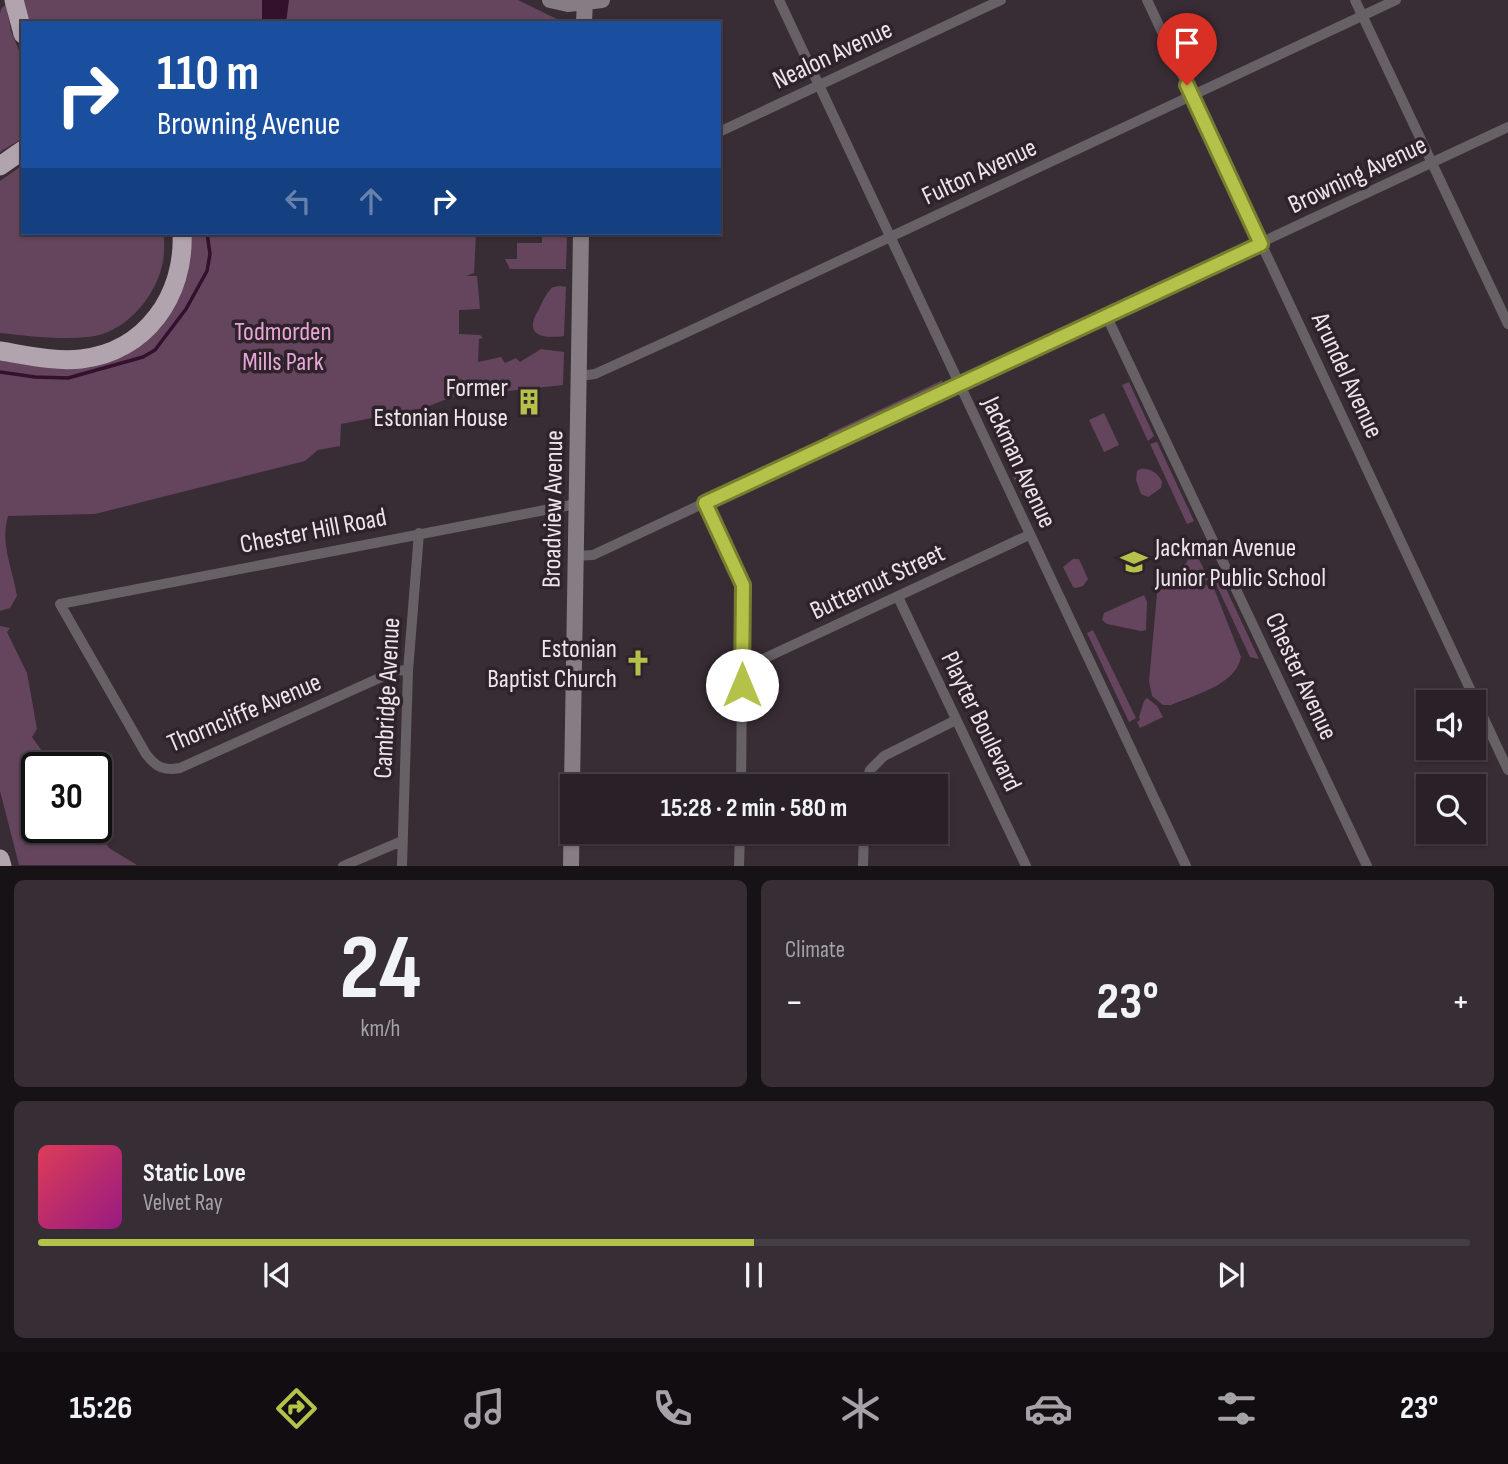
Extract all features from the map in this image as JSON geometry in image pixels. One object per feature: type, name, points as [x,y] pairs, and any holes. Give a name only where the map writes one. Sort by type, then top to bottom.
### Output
[{"type":"highway","points":[[14,0],[21,26]]},
{"type":"highway","points":[[0,166],[21,151]]},
{"type":"highway","points":[[0,341],[66,350],[83,349],[106,344],[126,333],[152,308],[164,287],[172,262],[172,235]]},
{"type":"highway","points":[[0,352],[56,359],[81,359],[101,355],[128,343],[152,323],[168,301],[181,267],[182,235]]},
{"type":"highway","points":[[0,859],[2,866]]},
{"type":"main road","points":[[550,0],[568,4],[602,0]]},
{"type":"main road","points":[[584,1],[584,21]]},
{"type":"main road","name":"Broadview Avenue","points":[[572,774],[581,235]]},
{"type":"main road","points":[[571,844],[571,866]]},
{"type":"street","name":"Jackman Avenue","points":[[779,0],[1184,865]]},
{"type":"street","name":"Nealon Avenue","points":[[721,131],[1001,0]]},
{"type":"street","name":"Arundel Avenue","points":[[1147,0],[1508,770]]},
{"type":"street","points":[[1355,0],[1508,324]]},
{"type":"street","name":"Fulton Avenue","points":[[579,376],[595,374],[1396,0]]},
{"type":"street","name":"Browning Avenue","points":[[576,556],[593,555],[1508,127]]},
{"type":"street","name":"Chester Avenue","points":[[1106,315],[1367,866]]},
{"type":"street","points":[[705,503],[743,585],[741,774]]},
{"type":"street","name":"Chester Hill Road","points":[[60,604],[576,504]]},
{"type":"street","name":"Cambridge Avenue","points":[[402,866],[408,671],[419,533]]},
{"type":"street","name":"Butternut Street","points":[[742,661],[764,659],[1029,535]]},
{"type":"street","name":"Playter Boulevard","points":[[898,597],[1026,866]]},
{"type":"street","name":"Thorncliffe Avenue","points":[[60,604],[146,754],[155,765],[166,770],[180,768],[397,670],[408,671]]},
{"type":"street","points":[[869,774],[884,755],[956,720]]},
{"type":"street","points":[[343,866],[402,841]]},
{"type":"street","points":[[739,866],[740,844]]},
{"type":"street","points":[[863,866],[864,844]]},
{"type":"green space","points":[[23,0],[518,0],[561,21],[28,21]]},
{"type":"green space","points":[[6,4],[11,31],[21,55],[21,139],[0,152],[0,14]]},
{"type":"green space","points":[[21,166],[21,235],[164,235],[163,262],[158,278],[136,313],[114,329],[88,337],[0,333],[0,181]]},
{"type":"green space","name":"Todmorden Mills Park","points":[[187,235],[476,235],[474,273],[466,276],[477,276],[480,309],[459,310],[459,334],[480,335],[483,338],[479,339],[478,362],[501,357],[505,363],[516,358],[520,362],[541,349],[564,352],[563,385],[452,397],[424,408],[341,424],[340,446],[318,450],[305,461],[95,514],[8,516],[6,546],[17,596],[10,608],[0,611],[0,360],[23,364],[143,340]]},
{"type":"green space","points":[[542,235],[567,235],[566,269],[510,269],[505,259],[517,259],[517,243],[542,243]]},
{"type":"green space","points":[[553,287],[566,287],[564,336],[542,336],[534,330],[535,318],[548,292]]},
{"type":"green space","points":[[943,380],[941,384],[829,437],[828,434]]},
{"type":"green space","points":[[1129,382],[1154,436],[1148,441],[1122,385]]},
{"type":"green space","points":[[1104,413],[1119,445],[1104,452],[1089,420]]},
{"type":"green space","points":[[1157,442],[1194,521],[1187,524],[1150,444]]},
{"type":"green space","points":[[1140,469],[1153,472],[1162,482],[1161,488],[1148,497],[1141,494],[1136,480],[1137,471]]},
{"type":"green space","points":[[1022,470],[1043,515],[1034,519],[1013,477],[1014,473]]},
{"type":"green space","points":[[1194,549],[1209,580],[1198,581],[1178,571],[1187,562],[1189,552]]},
{"type":"green space","points":[[1073,559],[1079,559],[1088,579],[1083,586],[1076,588],[1063,567]]},
{"type":"green space","points":[[1176,576],[1194,584],[1213,586],[1241,657],[1238,667],[1223,682],[1171,705],[1163,705],[1152,696],[1149,681],[1158,583],[1166,577]]},
{"type":"green space","points":[[1222,580],[1259,659],[1250,657],[1215,582]]},
{"type":"green space","points":[[1144,595],[1147,602],[1146,630],[1107,624],[1102,620],[1104,613]]},
{"type":"green space","points":[[0,626],[10,628],[7,632],[27,673],[37,729],[32,737],[43,752],[21,752],[21,843],[106,843],[137,865],[19,865],[0,791]]},
{"type":"green space","points":[[1093,630],[1136,718],[1129,722],[1087,633]]},
{"type":"green space","points":[[1147,698],[1157,706],[1163,717],[1140,728],[1137,722]]},
{"type":"shaded area","points":[[262,0],[289,0],[286,21],[262,21]]},
{"type":"waterway","points":[[0,372],[68,378],[143,357],[155,350],[186,309],[207,271],[210,254],[207,235]]},
{"type":"place","name":"Former Estonian House","points":[[529,402]]},
{"type":"place","name":"Jackman Avenue Junior Public School","points":[[1134,562]]},
{"type":"place","name":"Estonian Baptist Church","points":[[638,663]]},
{"type":"route","points":[[742,685],[743,585],[705,503],[1261,244],[1187,85]]}]
